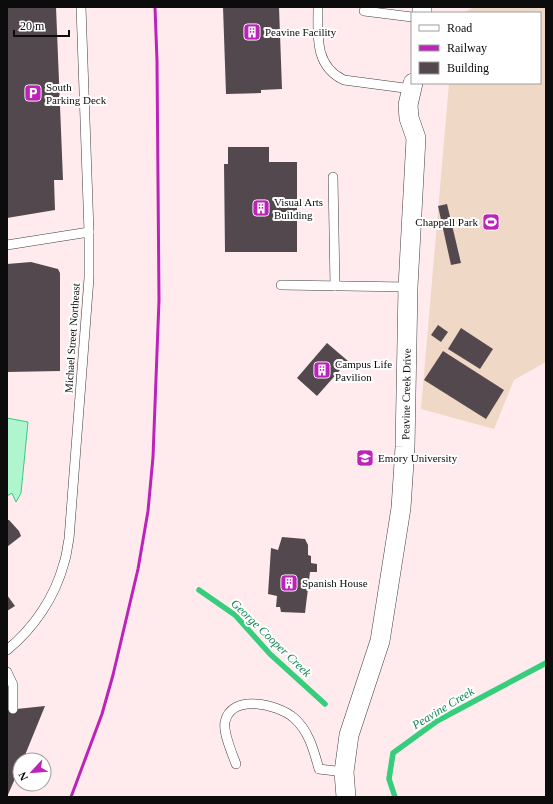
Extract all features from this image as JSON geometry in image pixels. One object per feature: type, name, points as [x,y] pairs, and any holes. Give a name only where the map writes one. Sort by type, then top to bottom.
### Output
[{"type":"street","name":"Peavine Creek Drive","points":[[346,797],[344,772],[349,735],[380,641],[401,508],[405,447],[408,287],[416,138],[409,118],[408,105],[413,86]]},
{"type":"lane","name":"Michael Street Northeast","points":[[7,650],[39,617],[65,563],[69,539],[89,278],[89,232],[80,7]]},
{"type":"lane","points":[[318,7],[318,38],[320,52],[330,71],[337,77],[344,80],[413,86]]},
{"type":"lane","points":[[364,11],[411,17]]},
{"type":"lane","points":[[333,177],[335,286]]},
{"type":"lane","points":[[7,245],[89,232]]},
{"type":"lane","points":[[281,285],[408,287]]},
{"type":"lane","points":[[7,672],[13,686],[13,709]]},
{"type":"lane","points":[[236,764],[225,732],[225,722],[230,712],[241,705],[255,704],[270,706],[294,718],[303,728],[311,741],[319,769],[344,772]]},
{"type":"shaded area","name":"Chappell Park","points":[[474,7],[546,7],[546,362],[514,380],[494,429],[421,409],[449,84],[541,84],[541,12],[465,12]]},
{"type":"shaded area","points":[[7,418],[28,422],[21,493],[16,502],[12,493],[7,496]]},
{"type":"building","name":"South Parking Deck","points":[[7,7],[56,7],[63,180],[54,180],[55,210],[7,218]]},
{"type":"building","name":"Peavine Facility","points":[[223,7],[279,7],[282,89],[261,90],[261,93],[226,94]]},
{"type":"building","name":"Visual Arts Building","points":[[228,147],[269,147],[269,162],[297,162],[297,252],[225,252],[224,164],[228,164]]},
{"type":"building","points":[[447,204],[461,263],[451,265],[438,206]]},
{"type":"building","points":[[31,262],[58,269],[60,273],[60,371],[7,372],[7,264]]},
{"type":"building","points":[[438,325],[448,332],[441,342],[431,335]]},
{"type":"building","points":[[461,328],[493,349],[480,369],[448,349]]},
{"type":"building","name":"Campus Life Pavilion","points":[[327,343],[348,361],[317,396],[297,378]]},
{"type":"building","points":[[443,351],[504,390],[486,419],[424,380]]},
{"type":"building","points":[[7,520],[9,520],[19,531],[21,536],[7,547]]},
{"type":"building","name":"Spanish House","points":[[282,537],[305,539],[308,545],[308,555],[311,556],[311,563],[317,564],[317,572],[310,572],[305,613],[281,612],[280,607],[276,607],[277,596],[268,594],[271,548],[278,550]]},
{"type":"building","points":[[7,595],[15,606],[7,611]]},
{"type":"building","points":[[45,706],[26,752],[12,752],[12,785],[7,797],[7,710]]},
{"type":"waterway","name":"George Cooper Creek","points":[[199,590],[235,615],[270,654],[325,704]]},
{"type":"waterway","name":"Peavine Creek","points":[[395,797],[389,779],[393,753],[437,721],[546,663]]},
{"type":"railway","points":[[71,797],[102,714],[113,675],[138,569],[148,511],[153,457],[159,300],[157,61],[155,7]]},
{"type":"place","name":"Peavine Facility","points":[[252,32]]},
{"type":"place","name":"South Parking Deck","points":[[33,93]]},
{"type":"place","name":"Visual Arts Building","points":[[261,208]]},
{"type":"place","name":"Chappell Park","points":[[491,222]]},
{"type":"place","name":"Campus Life Pavilion","points":[[322,370]]},
{"type":"place","name":"Emory University","points":[[365,458]]},
{"type":"place","name":"Spanish House","points":[[289,583]]}]
